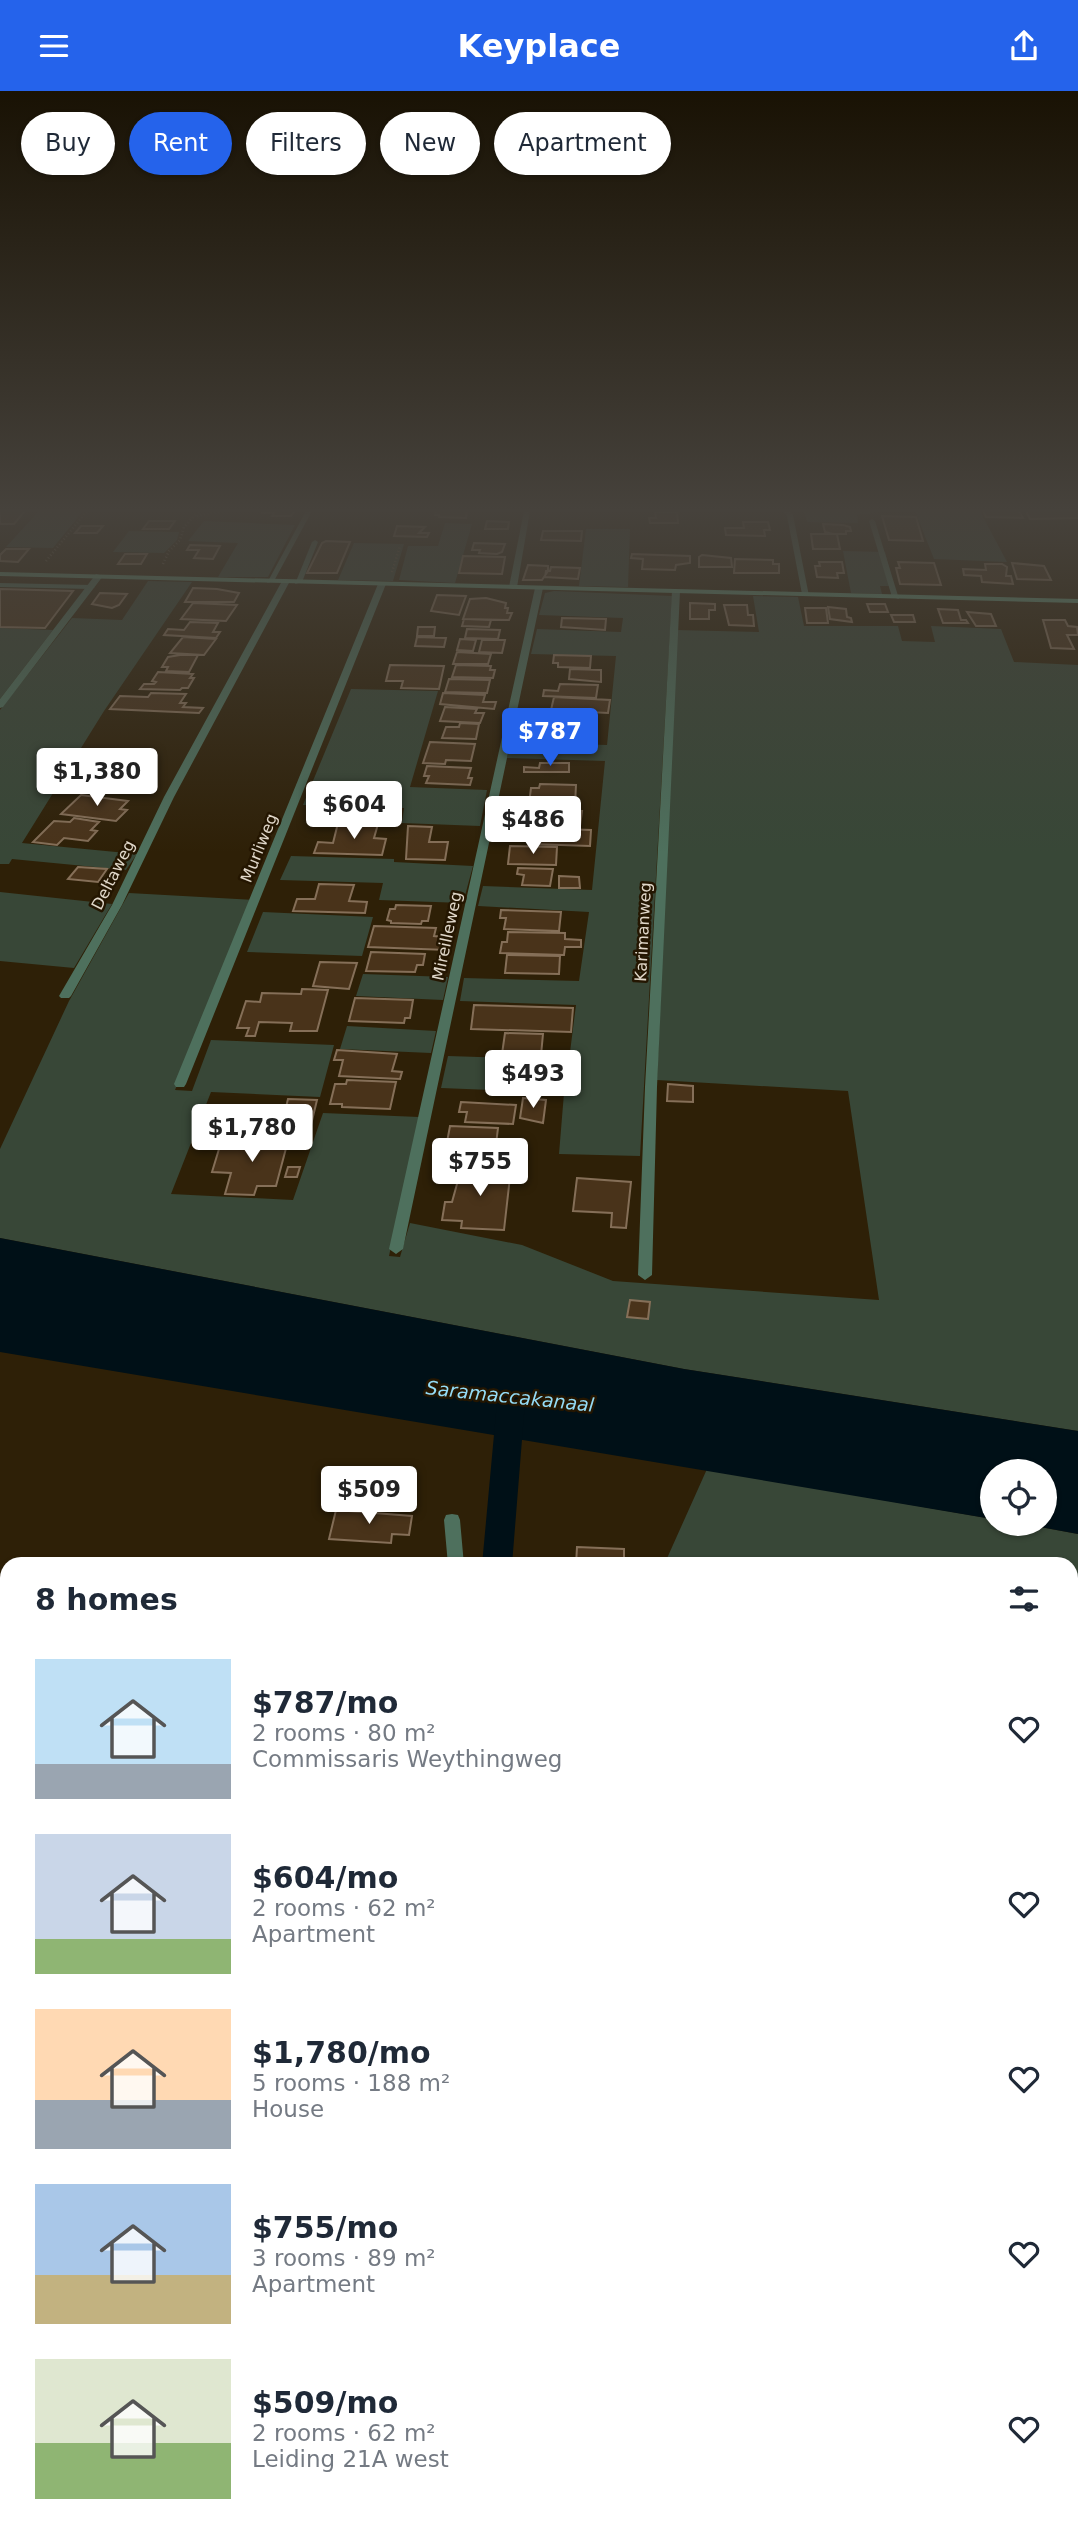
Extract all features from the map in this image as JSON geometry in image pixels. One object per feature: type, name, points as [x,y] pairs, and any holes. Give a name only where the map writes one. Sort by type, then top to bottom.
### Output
[{"type":"street","points":[[0,705],[62,625]]},
{"type":"street","name":"Deltaweg","points":[[65,996],[117,905],[169,797],[262,625]]},
{"type":"street","name":"Murliweg","points":[[180,1084],[369,625]]},
{"type":"street","name":"Mireilleweg","points":[[396,1249],[531,625]]},
{"type":"street","name":"Karimanweg","points":[[645,1275],[651,1087],[675,625]]},
{"type":"street","points":[[452,1520],[455,1557]]},
{"type":"green space","points":[[67,625],[163,625],[104,711],[22,843],[137,854],[126,870],[12,859],[9,864],[0,864],[0,710]]},
{"type":"green space","points":[[622,625],[670,625],[640,1156],[559,1154],[564,1093],[441,1088],[448,1056],[569,1060],[576,1005],[460,1001],[464,978],[579,981],[589,912],[478,906],[483,886],[592,890],[605,761],[507,758],[512,742],[607,745],[616,656],[531,654],[537,629],[621,632]]},
{"type":"green space","points":[[758,625],[898,626],[902,641],[935,642],[931,626],[1001,629],[1014,662],[1078,665],[1078,1431],[684,1369],[0,1238],[0,1149],[69,1001],[129,893],[255,900],[175,1090],[192,1091],[211,1040],[334,1045],[320,1097],[211,1092],[171,1194],[293,1200],[323,1113],[419,1117],[389,1256],[400,1257],[410,1223],[522,1245],[613,1281],[879,1300],[848,1091],[657,1080],[676,630],[759,632]]},
{"type":"green space","points":[[0,628],[53,630],[0,699]]},
{"type":"green space","points":[[351,689],[438,691],[410,787],[487,790],[480,826],[402,823],[404,808],[303,805]]},
{"type":"green space","points":[[291,856],[394,859],[394,862],[473,866],[463,903],[379,900],[383,883],[280,880]]},
{"type":"green space","points":[[0,892],[112,904],[74,968],[0,961]]},
{"type":"green space","points":[[263,912],[373,917],[362,956],[247,952]]},
{"type":"green space","points":[[363,974],[448,977],[443,1000],[356,996]]},
{"type":"green space","points":[[347,1026],[436,1031],[431,1053],[340,1049]]},
{"type":"green space","points":[[707,1469],[980,1517],[980,1536],[1057,1536],[1057,1530],[1078,1534],[1078,1557],[668,1557]]},
{"type":"water","name":"Saramaccakanaal","points":[[0,1238],[684,1369],[1078,1431],[1078,1534],[1057,1530],[1057,1459],[980,1459],[980,1517],[0,1352]]},
{"type":"building","points":[[0,625],[47,625],[45,628]]},
{"type":"building","points":[[188,625],[217,625],[213,632],[220,632],[216,638],[164,635],[168,629],[184,630]]},
{"type":"building","points":[[462,625],[490,625],[489,627]]},
{"type":"building","points":[[561,625],[605,625],[605,630]]},
{"type":"building","points":[[1044,625],[1077,627],[1078,635],[1067,635],[1074,649],[1051,648]]},
{"type":"building","points":[[418,627],[435,627],[434,636],[417,636]]},
{"type":"building","points":[[467,629],[500,630],[498,639],[465,638]]},
{"type":"building","points":[[183,637],[216,639],[204,655],[170,653]]},
{"type":"building","points":[[417,637],[446,638],[444,647],[415,646]]},
{"type":"building","points":[[460,639],[476,640],[473,651],[457,650]]},
{"type":"building","points":[[482,640],[505,640],[502,653],[479,652]]},
{"type":"building","points":[[457,652],[491,654],[488,664],[453,664]]},
{"type":"building","points":[[198,655],[189,672],[166,671],[168,667],[162,667],[168,657]]},
{"type":"building","points":[[554,655],[591,656],[590,668],[558,667],[558,663],[553,663]]},
{"type":"building","points":[[390,665],[444,666],[439,689],[401,688],[403,681],[386,681]]},
{"type":"building","points":[[456,665],[491,666],[490,670],[495,670],[493,678],[452,677]]},
{"type":"building","points":[[570,669],[601,670],[601,682],[569,679]]},
{"type":"building","points":[[158,672],[193,674],[190,678],[194,678],[188,688],[180,690],[140,689],[144,684],[154,684],[156,682],[152,681]]},
{"type":"building","points":[[449,679],[490,680],[487,693],[445,692]]},
{"type":"building","points":[[560,684],[598,685],[596,698],[543,696],[544,690],[558,691]]},
{"type":"building","points":[[151,693],[186,694],[180,703],[186,703],[183,707],[203,708],[199,713],[110,709],[120,696],[148,697]]},
{"type":"building","points":[[443,693],[485,695],[483,702],[496,702],[494,709],[440,704]]},
{"type":"building","points":[[554,697],[610,700],[608,713],[551,710]]},
{"type":"building","points":[[445,707],[477,709],[475,713],[484,713],[480,723],[440,721]]},
{"type":"building","points":[[546,712],[585,714],[582,727],[542,725]]},
{"type":"building","points":[[460,723],[479,724],[476,739],[442,738],[446,727],[459,727]]},
{"type":"building","points":[[541,726],[578,728],[576,735],[590,736],[589,744],[533,742],[534,734],[539,735]]},
{"type":"building","points":[[430,742],[475,744],[471,761],[423,763]]},
{"type":"building","points":[[540,763],[569,763],[569,772],[524,772],[524,767],[539,768]]},
{"type":"building","points":[[427,766],[471,768],[468,778],[472,778],[470,785],[426,783],[429,776],[424,776]]},
{"type":"building","points":[[540,784],[576,785],[575,805],[529,804],[531,788],[539,788]]},
{"type":"building","points":[[81,795],[128,801],[120,809],[127,810],[116,821],[61,814]]},
{"type":"building","points":[[525,809],[582,811],[580,826],[523,825]]},
{"type":"building","points":[[74,818],[99,822],[91,830],[97,831],[88,841],[64,838],[57,845],[33,842],[54,821],[70,822]]},
{"type":"building","points":[[338,823],[378,824],[374,838],[386,839],[382,855],[314,853],[318,842],[333,843]]},
{"type":"building","points":[[408,826],[432,827],[429,842],[448,842],[445,860],[406,859]]},
{"type":"building","points":[[529,828],[591,830],[590,846],[531,844],[531,840],[527,840]]},
{"type":"building","points":[[510,846],[557,847],[556,865],[508,864]]},
{"type":"building","points":[[78,867],[107,869],[98,882],[68,879]]},
{"type":"building","points":[[518,868],[553,869],[550,886],[522,885],[524,875],[517,874]]},
{"type":"building","points":[[559,876],[579,877],[580,888],[559,888]]},
{"type":"building","points":[[319,884],[354,885],[349,901],[367,902],[365,913],[293,911],[297,899],[315,899]]},
{"type":"building","points":[[396,905],[431,906],[428,921],[422,921],[421,924],[391,923],[387,920],[390,909],[395,909]]},
{"type":"building","points":[[501,910],[561,912],[559,931],[504,929],[506,918],[500,918]]},
{"type":"building","points":[[374,926],[436,928],[434,936],[444,937],[443,942],[449,942],[447,950],[368,947]]},
{"type":"building","points":[[508,932],[565,933],[565,939],[581,940],[581,947],[565,947],[564,955],[500,953],[502,942],[507,942]]},
{"type":"building","points":[[371,952],[425,954],[423,965],[417,965],[415,972],[366,971]]},
{"type":"building","points":[[507,955],[560,956],[559,974],[505,973]]},
{"type":"building","points":[[320,962],[357,963],[349,989],[313,986]]},
{"type":"building","points":[[302,989],[328,990],[317,1031],[290,1031],[292,1023],[259,1022],[255,1036],[246,1036],[249,1028],[237,1028],[246,1001],[260,1002],[262,993],[301,994]]},
{"type":"building","points":[[355,998],[413,1000],[410,1018],[405,1018],[404,1023],[349,1021]]},
{"type":"building","points":[[474,1005],[573,1008],[571,1032],[471,1029]]},
{"type":"building","points":[[505,1033],[543,1034],[541,1055],[502,1054]]},
{"type":"building","points":[[337,1050],[397,1054],[392,1071],[402,1072],[400,1079],[339,1076],[343,1060],[334,1060]]},
{"type":"building","points":[[347,1080],[396,1082],[390,1109],[330,1104],[335,1084],[346,1084]]},
{"type":"building","points":[[668,1084],[693,1086],[693,1102],[667,1101]]},
{"type":"building","points":[[523,1098],[546,1100],[543,1123],[520,1118]]},
{"type":"building","points":[[288,1099],[317,1100],[310,1129],[281,1128]]},
{"type":"building","points":[[461,1102],[516,1105],[513,1124],[465,1122],[467,1112],[459,1112]]},
{"type":"building","points":[[450,1126],[498,1128],[496,1144],[447,1142]]},
{"type":"building","points":[[261,1136],[289,1137],[276,1186],[257,1186],[254,1195],[225,1194],[231,1173],[212,1172],[219,1149],[227,1149],[229,1142],[246,1143],[247,1138],[261,1139]]},
{"type":"building","points":[[462,1166],[511,1168],[504,1230],[461,1228],[462,1221],[442,1220],[445,1202],[452,1202]]},
{"type":"building","points":[[288,1167],[300,1167],[297,1177],[285,1177]]},
{"type":"building","points":[[577,1178],[631,1182],[626,1228],[611,1227],[612,1213],[573,1211]]},
{"type":"building","points":[[630,1300],[650,1302],[648,1319],[627,1317]]},
{"type":"building","points":[[336,1510],[412,1516],[409,1535],[392,1534],[391,1543],[329,1539]]},
{"type":"building","points":[[577,1547],[624,1549],[624,1557],[576,1557]]},
{"type":"waterway","name":"Saramaccakanaal","points":[[498,1557],[511,1402]]}]
